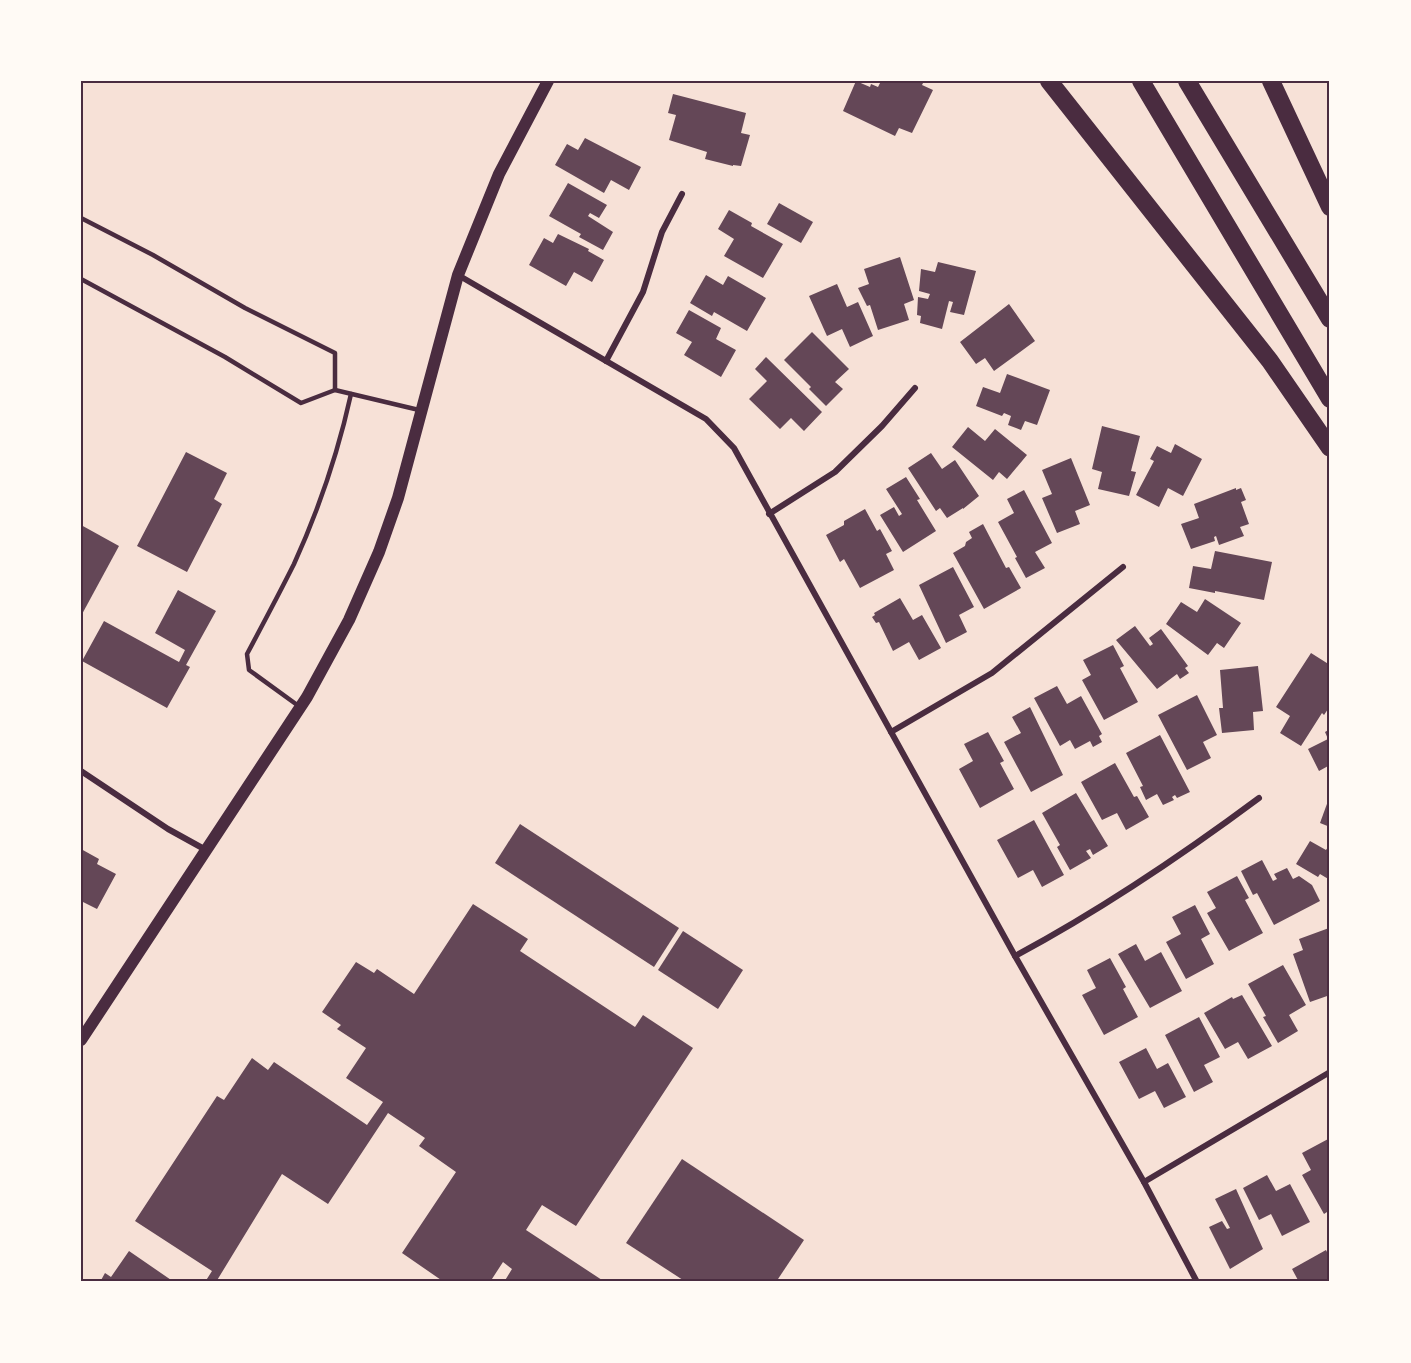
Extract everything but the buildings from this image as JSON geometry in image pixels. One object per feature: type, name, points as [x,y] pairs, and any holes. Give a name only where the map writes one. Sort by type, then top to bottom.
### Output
[{"type":"highway","points":[[1049,81],[1270,361],[1330,448]]},
{"type":"highway","points":[[1141,81],[1330,399]]},
{"type":"highway","points":[[1187,81],[1330,319]]},
{"type":"highway","points":[[1271,81],[1330,207]]},
{"type":"main road","points":[[81,1040],[300,708],[349,620],[379,552],[399,498],[458,275],[499,174],[548,81]]},
{"type":"street","points":[[606,361],[643,292],[662,232],[682,194]]},
{"type":"street","points":[[458,275],[706,419],[734,448],[1015,956],[1144,1182],[1197,1282]]},
{"type":"street","points":[[769,514],[835,472],[882,426],[915,388]]},
{"type":"street","points":[[891,732],[992,673],[1123,567]]},
{"type":"street","points":[[81,771],[168,829],[206,850]]},
{"type":"street","points":[[1015,956],[1070,927],[1186,853],[1259,798]]},
{"type":"street","points":[[1144,1182],[1330,1072]]},
{"type":"lane","points":[[81,218],[153,255],[245,308],[335,353],[335,390]]},
{"type":"lane","points":[[81,279],[225,357],[301,402],[335,390],[422,410]]},
{"type":"lane","points":[[300,708],[249,670],[247,654],[294,564],[320,501],[340,441],[351,394]]}]
